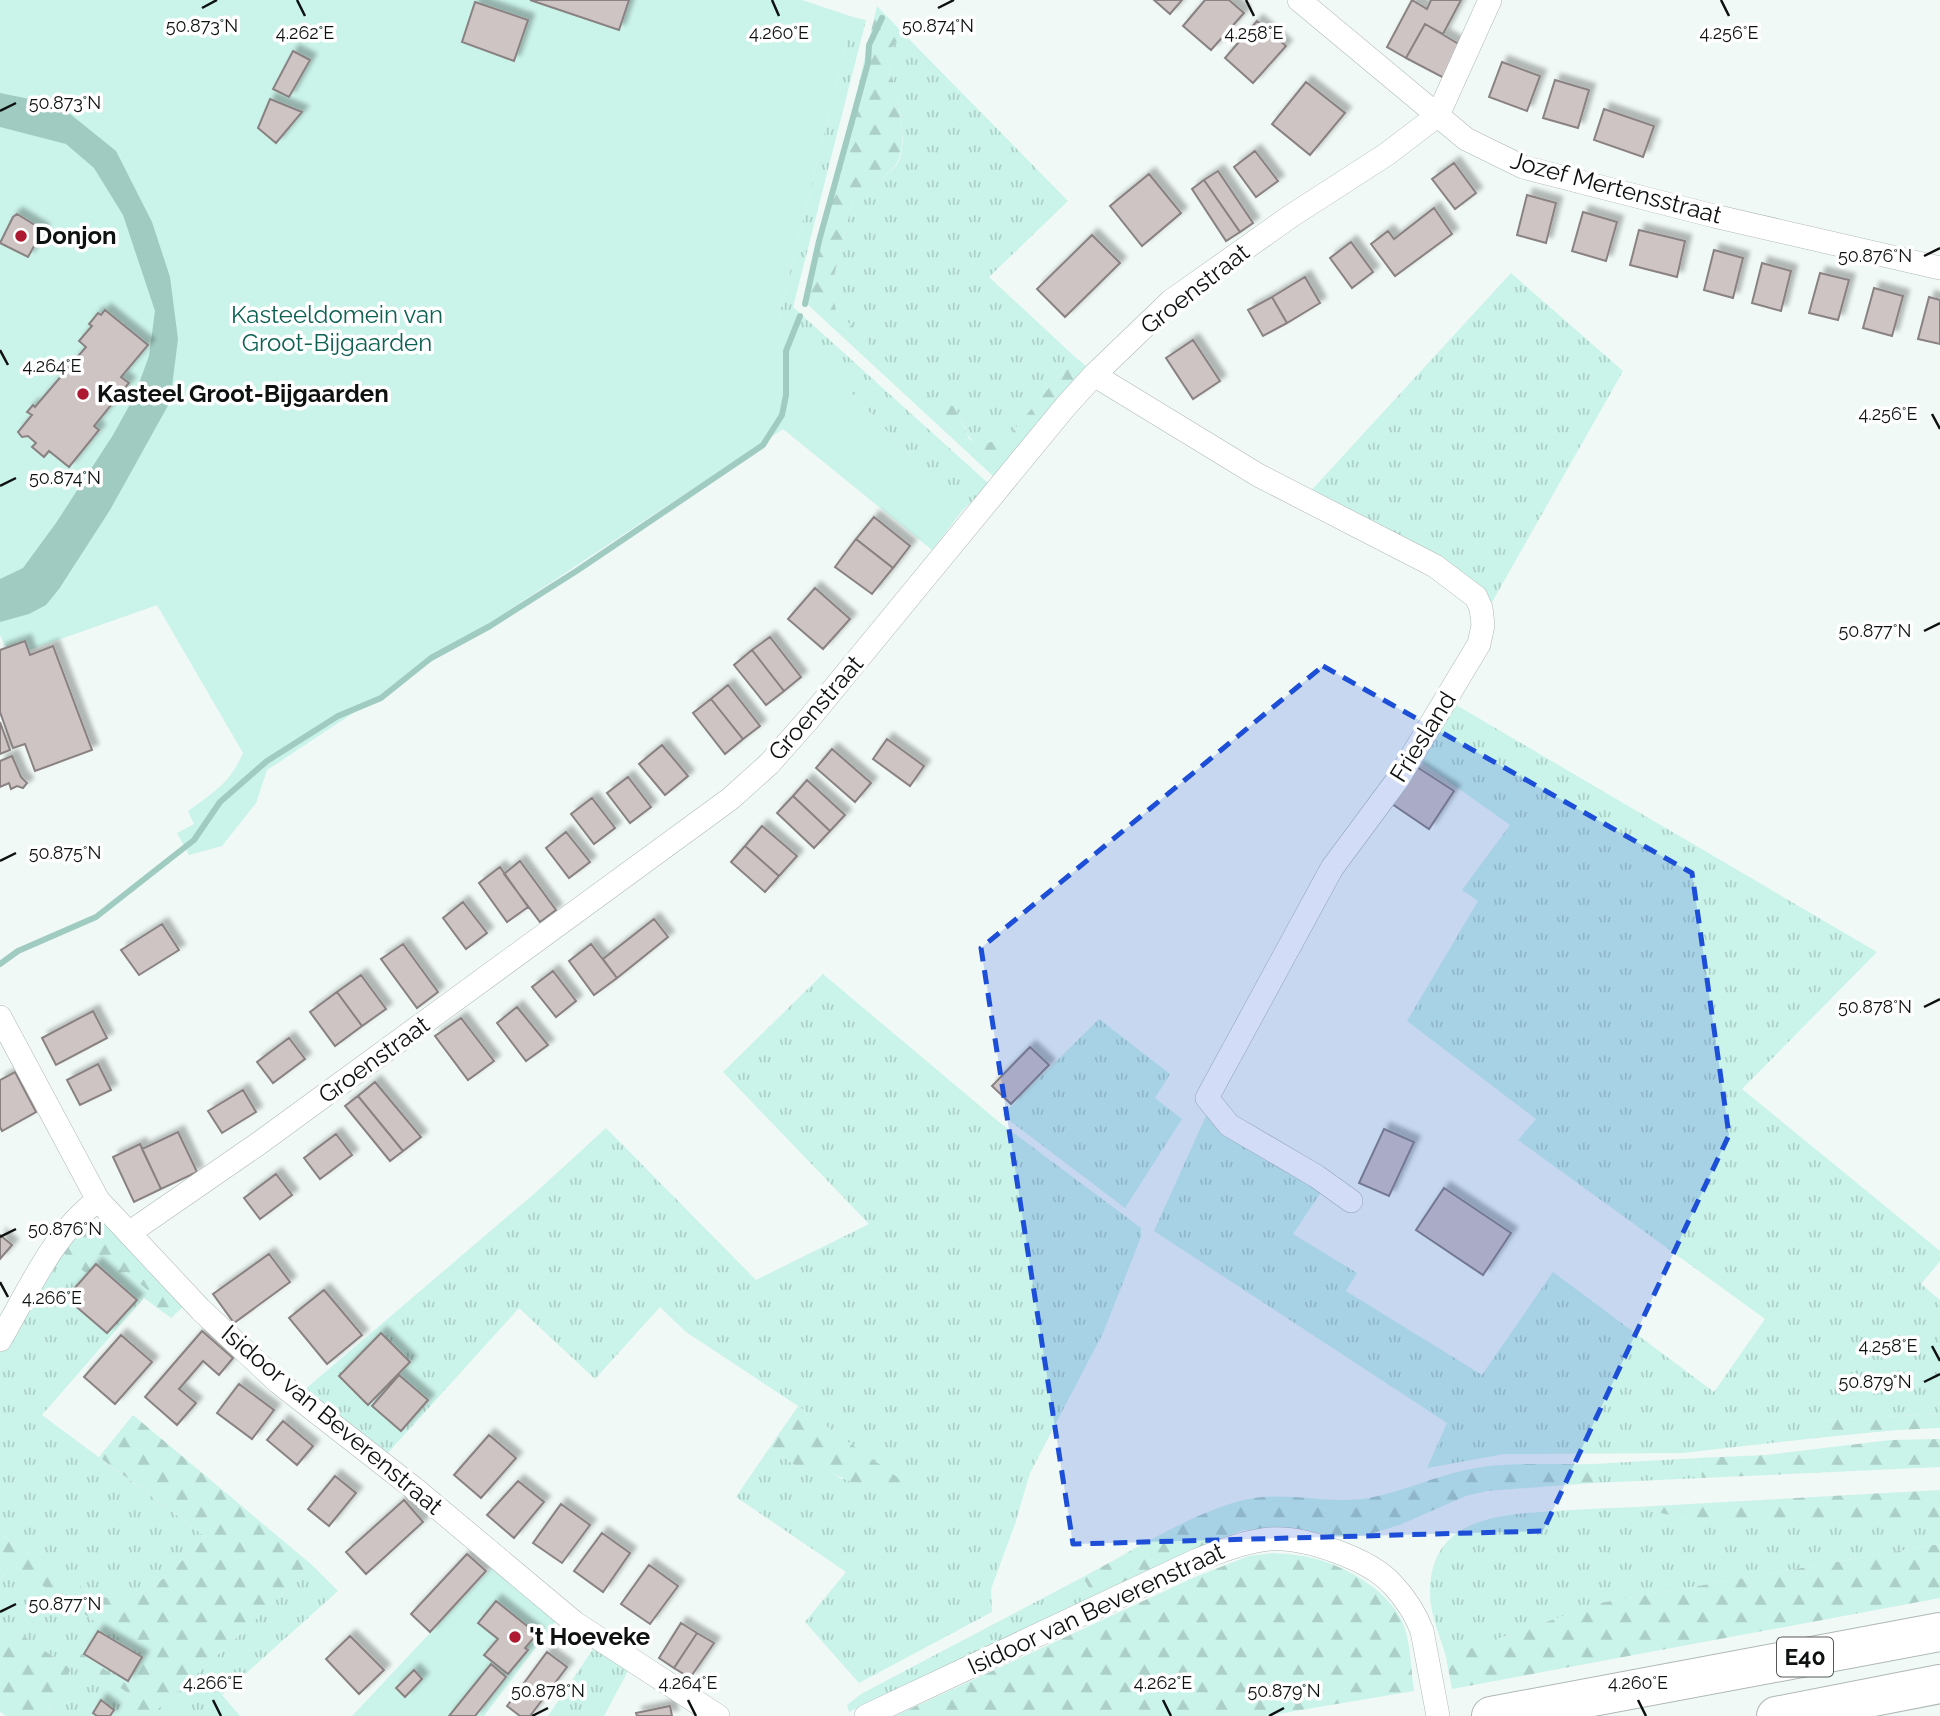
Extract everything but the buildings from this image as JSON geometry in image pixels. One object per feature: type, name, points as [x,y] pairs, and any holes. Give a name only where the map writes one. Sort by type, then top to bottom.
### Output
[{"type":"highway","name":"E40","points":[[1491,1716],[1940,1632]]},
{"type":"highway","name":"E40","points":[[1776,1716],[1821,1712],[1940,1684]]},
{"type":"highway","points":[[1908,1716],[1940,1711]]},
{"type":"street","name":"Jozef Mertensstraat","points":[[1299,0],[1466,139],[1522,167],[1940,268]]},
{"type":"street","points":[[1438,115],[1490,0]]},
{"type":"street","name":"Groenstraat","points":[[129,1233],[269,1136],[730,799],[769,764],[808,720],[1094,375],[1171,301],[1291,216],[1387,154],[1438,115]]},
{"type":"street","name":"Friesland","points":[[1094,375],[1258,475],[1435,566],[1476,597],[1481,608],[1483,625],[1479,644],[1398,779],[1332,868],[1207,1098],[1229,1125],[1316,1176],[1351,1200]]},
{"type":"street","name":"Isidoor van Beverenstraat","points":[[0,1017],[98,1200],[201,1310],[278,1382],[415,1489],[575,1623],[718,1716]]},
{"type":"street","points":[[0,1340],[59,1239],[80,1213],[98,1200]]},
{"type":"street","name":"Isidoor van Beverenstraat","points":[[866,1716],[1197,1560],[1237,1544],[1272,1539],[1309,1543],[1352,1559],[1392,1584],[1422,1631],[1438,1716]]},
{"type":"highlighted area","points":[[1323,666],[1692,873],[1729,1135],[1543,1531],[1073,1544],[981,948]]},
{"type":"green space","name":"Kasteeldomein van Groot-Bijgaarden","points":[[0,0],[802,0],[853,17],[779,316],[962,511],[932,550],[783,429],[267,770],[256,803],[222,846],[189,855],[177,833],[194,824],[188,811],[227,780],[243,753],[157,605],[10,657],[0,635]]},
{"type":"green space","points":[[877,6],[903,33],[886,55],[900,111],[902,141],[896,164],[888,173],[855,191],[831,288],[836,310],[899,374],[924,395],[953,406],[969,439],[980,445],[1007,438],[1075,357],[1086,366],[993,476],[807,304]]},
{"type":"green space","points":[[853,17],[866,20],[793,307],[989,484],[962,511],[779,316]]},
{"type":"green space","points":[[903,33],[1068,201],[989,277],[1075,357],[1007,438],[980,446],[968,435],[955,412],[947,405],[922,394],[877,354],[836,310],[831,288],[855,191],[888,173],[897,164],[901,154],[903,141],[900,111],[886,55]]},
{"type":"green space","points":[[1511,273],[1623,371],[1487,611],[1307,495]]},
{"type":"green space","points":[[1451,702],[1877,952],[1742,1089],[1940,1251],[1940,1261],[1921,1284],[1940,1300],[1940,1414],[1821,1420],[1815,1429],[1816,1438],[1682,1453],[1504,1454],[1427,1468],[1447,1423],[1154,1231],[1209,1109],[1323,1189],[1293,1234],[1357,1273],[1346,1291],[1482,1375],[1553,1272],[1714,1392],[1765,1319],[1518,1140],[1536,1119],[1407,1021],[1478,901],[1462,890],[1510,825],[1417,759]]},
{"type":"green space","points":[[823,974],[999,1122],[1141,1228],[1141,1237],[1103,1333],[1030,1473],[991,1589],[992,1612],[859,1683],[805,1622],[846,1572],[736,1497],[770,1447],[804,1472],[814,1459],[841,1479],[878,1477],[910,1487],[798,1406],[686,1332],[660,1307],[595,1379],[519,1308],[386,1455],[303,1391],[535,1193],[606,1128],[756,1280],[869,1224],[723,1072]]},
{"type":"green space","points":[[1099,1019],[1170,1074],[1155,1098],[1182,1119],[1125,1208],[1002,1115]]},
{"type":"green space","points":[[92,1222],[106,1224],[185,1305],[171,1318],[144,1298],[149,1291],[125,1272],[117,1283],[101,1287],[59,1249],[82,1225]]},
{"type":"green space","points":[[59,1249],[76,1263],[124,1272],[150,1291],[42,1415],[206,1537],[163,1579],[139,1594],[124,1598],[97,1597],[0,1534],[0,1352]]},
{"type":"green space","points":[[798,1406],[911,1487],[904,1496],[879,1477],[861,1483],[853,1482],[814,1459],[804,1472],[770,1447]]},
{"type":"green space","points":[[1940,1414],[1940,1428],[1816,1438],[1815,1429],[1821,1420]]},
{"type":"green space","points":[[133,1415],[312,1565],[150,1716],[115,1716],[131,1695],[75,1658],[79,1652],[125,1683],[146,1656],[11,1564],[0,1580],[0,1534],[97,1597],[124,1598],[139,1594],[163,1579],[206,1537],[99,1457]]},
{"type":"green space","points":[[1940,1439],[1940,1467],[1702,1478],[1698,1458],[1766,1455],[1891,1440]]},
{"type":"green space","points":[[1698,1458],[1702,1478],[1593,1483],[1594,1464]]},
{"type":"green space","points":[[1513,1464],[1594,1464],[1593,1483],[1487,1491],[1466,1496],[1399,1525],[1367,1535],[1336,1536],[1291,1528],[1244,1530],[1094,1597],[1083,1577],[1171,1529],[1241,1501],[1275,1496],[1356,1500],[1481,1467]]},
{"type":"green space","points":[[1940,1490],[1940,1524],[1706,1524],[1636,1507]]},
{"type":"green space","points":[[1636,1507],[1706,1524],[1940,1524],[1940,1544],[1600,1603],[1446,1657],[1430,1594],[1433,1569],[1441,1550],[1454,1536],[1470,1526],[1511,1515]]},
{"type":"green space","points":[[1940,1544],[1940,1598],[1452,1689],[1446,1657],[1600,1603]]},
{"type":"green space","points":[[1273,1553],[1329,1563],[1355,1575],[1379,1592],[1398,1614],[1404,1626],[1414,1691],[1266,1716],[895,1716],[1195,1577],[1249,1556]]},
{"type":"green space","points":[[11,1564],[146,1656],[125,1683],[79,1652],[76,1658],[131,1695],[115,1716],[59,1716],[48,1708],[71,1669],[0,1620],[0,1580]]},
{"type":"green space","points":[[312,1565],[338,1591],[222,1695],[240,1716],[150,1716],[234,1640]]},
{"type":"green space","points":[[492,1567],[556,1621],[484,1716],[352,1716]]},
{"type":"green space","points":[[1083,1577],[1094,1597],[849,1712],[847,1705],[861,1694]]},
{"type":"green space","points":[[0,1620],[71,1669],[48,1708],[59,1716],[6,1716],[0,1712]]},
{"type":"green space","points":[[595,1646],[629,1669],[604,1716],[548,1716]]},
{"type":"shaded area","points":[[0,93],[59,105],[116,151],[152,222],[170,277],[178,339],[170,402],[110,510],[46,605],[29,614],[0,622],[0,579],[23,568],[56,523],[113,435],[134,397],[149,356],[155,311],[123,215],[94,168],[66,144],[0,127]]},
{"type":"waterway","points":[[805,304],[819,241],[868,63],[869,45],[882,18]]},
{"type":"waterway","points":[[0,964],[18,951],[96,917],[194,840],[220,802],[267,761],[338,716],[381,698],[431,658],[490,626],[578,570],[763,445],[782,415],[786,395],[786,351],[800,316]]},
{"type":"place","name":"Donjon","points":[[21,236]]},
{"type":"place","name":"Kasteel Groot-Bijgaarden","points":[[83,394]]},
{"type":"place","name":"'t Hoeveke","points":[[515,1637]]}]
